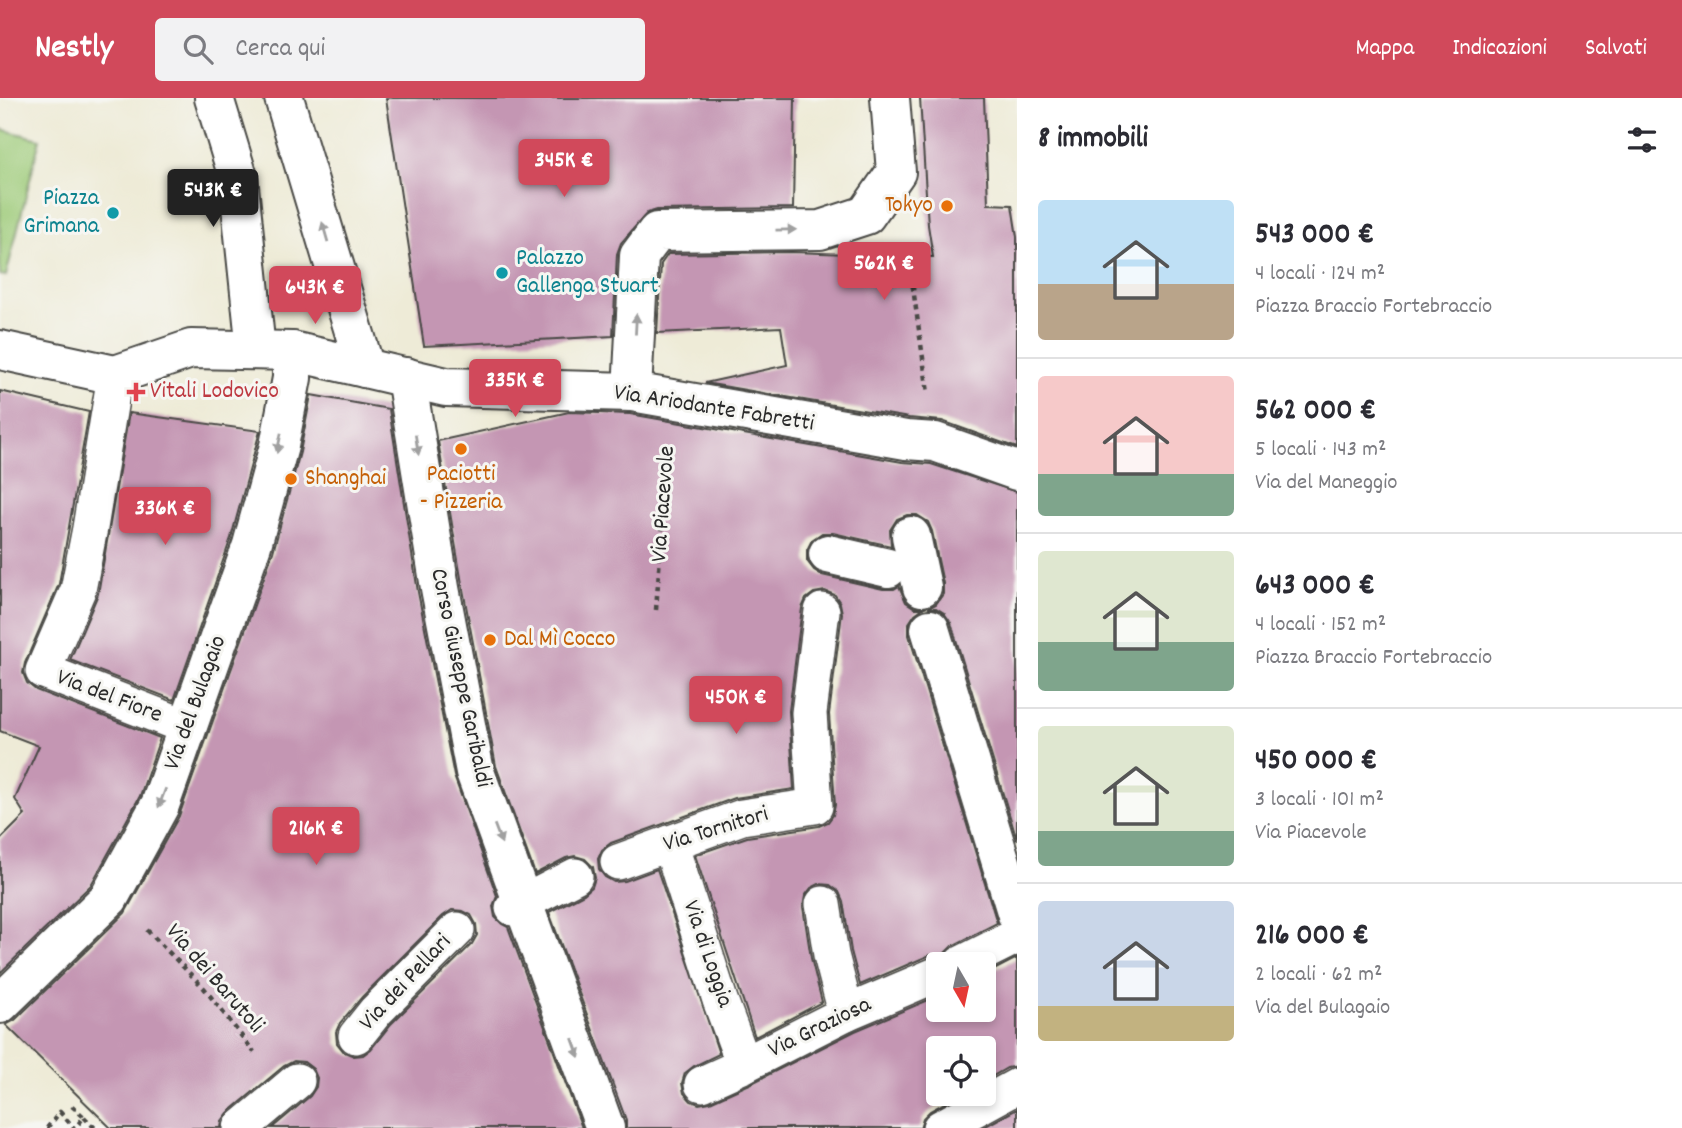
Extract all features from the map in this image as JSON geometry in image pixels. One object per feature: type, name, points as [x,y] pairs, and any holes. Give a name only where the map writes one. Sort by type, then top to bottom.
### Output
[{"type":"street","name":"Via del Bulagaio","points":[[0,1004],[109,898],[160,805],[252,545],[279,446],[292,378],[274,351],[238,177],[214,98]]},
{"type":"street","points":[[284,98],[365,368]]},
{"type":"street","points":[[632,392],[639,256],[657,232],[820,230],[866,215],[896,172],[890,98]]},
{"type":"street","name":"Via Ariodante Fabretti","points":[[115,374],[191,349],[274,351],[446,387],[632,392],[906,440],[935,442],[1017,471]]},
{"type":"street","points":[[0,350],[115,374]]},
{"type":"street","name":"Corso Giuseppe Garibaldi","points":[[406,377],[469,773],[601,1127]]},
{"type":"street","points":[[911,536],[922,587]]},
{"type":"street","points":[[828,554],[888,568]]},
{"type":"street","points":[[930,629],[1017,915]]},
{"type":"lane","name":"Via del Fiore","points":[[115,374],[78,590],[43,671],[187,727]]},
{"type":"lane","name":"Via Tornitori","points":[[618,862],[743,817],[815,806],[809,713],[822,611]]},
{"type":"lane","name":"Via di Loggia","points":[[670,843],[744,1065]]},
{"type":"lane","points":[[519,906],[575,876]]},
{"type":"lane","points":[[823,904],[831,955],[846,1013]]},
{"type":"lane","name":"Via dei Pellari","points":[[356,1036],[376,1011],[457,930]]},
{"type":"lane","points":[[985,952],[1017,936]]},
{"type":"lane","name":"Via Graziosa","points":[[702,1084],[846,1013],[926,979]]},
{"type":"lane","points":[[241,1128],[291,1086]]},
{"type":"lane","points":[[940,1128],[1017,1086]]},
{"type":"path","points":[[896,172],[935,442]]},
{"type":"path","name":"Via Piacevole","points":[[656,610],[671,399]]},
{"type":"path","name":"Via dei Barutoli","points":[[109,898],[156,938],[291,1086]]},
{"type":"path","points":[[72,1106],[95,1128]]},
{"type":"path","points":[[47,1128],[60,1112],[74,1128],[84,1117]]},
{"type":"green space","points":[[0,129],[40,139],[6,276],[0,275]]},
{"type":"building","name":"Palazzo Gallenga Stuart","points":[[386,98],[795,98],[793,208],[657,210],[647,213],[621,243],[617,254],[613,336],[424,346]]},
{"type":"building","points":[[920,98],[984,98],[988,204],[1012,205],[1017,237],[1017,448],[942,421],[909,418],[705,383],[787,365],[781,327],[657,333],[661,264],[668,254],[792,252],[933,257],[928,225]]},
{"type":"building","points":[[0,391],[89,412],[59,584],[25,663],[23,673],[27,683],[36,690],[160,738],[140,796],[91,885],[0,973],[0,840],[25,815],[15,799],[39,746],[0,731]]},
{"type":"building","points":[[311,395],[389,409],[418,592],[454,776],[497,896],[493,906],[495,917],[508,927],[582,1128],[272,1128],[310,1096],[316,1087],[317,1078],[313,1069],[304,1062],[294,1061],[284,1066],[228,1113],[221,1128],[111,1128],[6,1025],[15,1020],[125,913],[179,816],[273,552],[300,452]],"holes":[[[452,910],[471,915],[476,924],[477,935],[472,944],[391,1024],[371,1049],[363,1055],[354,1056],[344,1052],[337,1043],[336,1032],[340,1023],[362,997],[443,916]]]},
{"type":"building","points":[[569,412],[630,414],[902,462],[931,464],[1017,492],[1017,840],[951,623],[944,613],[936,608],[928,608],[936,604],[943,594],[943,583],[928,522],[917,515],[897,519],[890,530],[891,546],[822,533],[812,540],[807,550],[807,561],[822,575],[883,589],[899,586],[906,602],[915,608],[923,608],[909,623],[909,635],[997,923],[952,946],[946,952],[926,952],[926,957],[860,985],[843,901],[839,892],[830,885],[819,884],[811,888],[805,896],[803,907],[811,958],[822,1002],[755,1037],[695,855],[747,837],[819,826],[828,822],[833,815],[835,805],[829,714],[842,613],[835,595],[825,591],[814,593],[806,599],[802,608],[789,711],[794,789],[735,798],[611,843],[602,850],[598,859],[599,869],[605,877],[614,882],[625,881],[657,869],[719,1054],[685,1073],[682,1083],[684,1093],[691,1101],[699,1104],[710,1102],[855,1031],[926,1001],[926,1022],[996,1022],[996,969],[1017,958],[1017,1066],[996,1074],[996,1036],[926,1036],[926,1106],[939,1106],[923,1118],[920,1128],[626,1128],[626,1120],[549,912],[592,887],[595,878],[593,867],[585,859],[575,856],[535,874],[496,766],[438,441]]},
{"type":"building","points":[[129,413],[260,431],[231,538],[174,700],[70,660],[98,594]]},
{"type":"building","points":[[1017,1109],[1017,1128],[982,1128]]},
{"type":"place","name":"Tokyo","points":[[947,206]]},
{"type":"place","name":"Piazza Grimana","points":[[113,213]]},
{"type":"place","name":"Palazzo Gallenga Stuart","points":[[502,273]]},
{"type":"place","name":"Vitali Lodovico","points":[[136,392]]},
{"type":"place","name":"Paciotti - Pizzeria","points":[[461,449]]},
{"type":"place","name":"Shanghai","points":[[291,479]]},
{"type":"place","name":"Dal Mì Cocco","points":[[490,640]]}]
